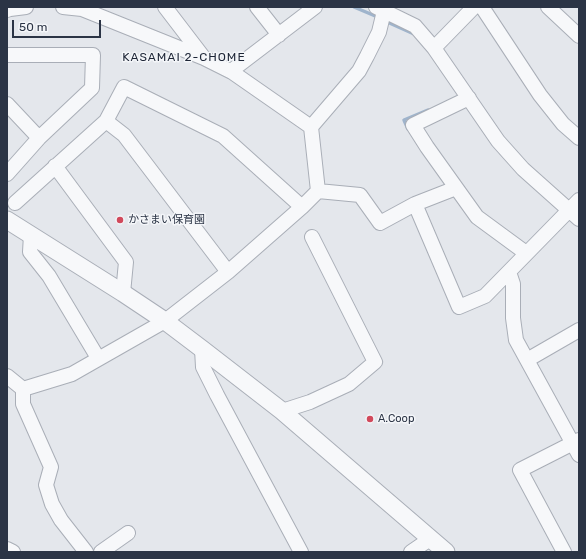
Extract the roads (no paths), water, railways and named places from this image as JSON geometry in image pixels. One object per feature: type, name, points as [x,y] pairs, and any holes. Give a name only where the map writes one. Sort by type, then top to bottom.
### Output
[{"type":"street","points":[[7,10],[10,8],[26,7]]},
{"type":"street","points":[[63,7],[83,8],[204,58],[230,71],[311,127]]},
{"type":"street","points":[[166,7],[204,58]]},
{"type":"street","points":[[257,7],[279,35]]},
{"type":"street","points":[[230,71],[315,7]]},
{"type":"street","points":[[434,48],[474,7]]},
{"type":"street","points":[[482,7],[540,95],[563,124],[579,138]]},
{"type":"street","points":[[548,7],[579,36]]},
{"type":"street","points":[[318,191],[311,127],[359,71],[368,56],[379,32],[381,8],[415,26],[434,48],[498,141],[518,164],[574,215]]},
{"type":"street","points":[[7,55],[93,55],[92,88],[39,138],[7,174]]},
{"type":"street","points":[[15,203],[106,121],[124,87],[223,136],[302,207]]},
{"type":"street","points":[[469,98],[413,124],[427,147],[477,217],[526,253]]},
{"type":"street","points":[[7,104],[39,138]]},
{"type":"street","points":[[106,121],[124,135],[228,272]]},
{"type":"street","points":[[55,166],[126,262],[123,293]]},
{"type":"street","points":[[318,191],[360,195],[380,223],[415,204],[456,188]]},
{"type":"street","points":[[23,389],[72,374],[98,358],[165,322],[228,272],[318,191]]},
{"type":"street","points":[[415,204],[458,307],[485,296],[526,253],[574,215],[579,200]]},
{"type":"street","points":[[7,220],[123,293],[202,349],[282,411],[446,552]]},
{"type":"street","points":[[31,235],[30,252],[49,276],[98,358]]},
{"type":"street","points":[[282,411],[310,402],[349,384],[375,362],[312,237]]},
{"type":"street","points":[[509,272],[513,284],[513,318],[516,340],[577,446],[520,470],[564,552]]},
{"type":"street","points":[[527,360],[579,330]]},
{"type":"street","points":[[202,349],[203,366],[216,394],[301,552]]},
{"type":"street","points":[[7,376],[23,389]]},
{"type":"street","points":[[23,389],[23,404],[51,467],[46,485],[52,504],[86,552]]},
{"type":"street","points":[[100,552],[128,533]]},
{"type":"street","points":[[411,552],[430,539]]},
{"type":"street","points":[[7,550],[13,552]]},
{"type":"waterway","points":[[354,7],[380,18]]},
{"type":"waterway","points":[[385,21],[414,34]]},
{"type":"waterway","points":[[408,129],[404,120],[428,110]]},
{"type":"place","name":"かさまい保育園","points":[[120,220]]},
{"type":"place","name":"A.Coop","points":[[370,419]]},
{"type":"district","name":"KASAMAI 2-CHOME","points":[[184,58]]}]
